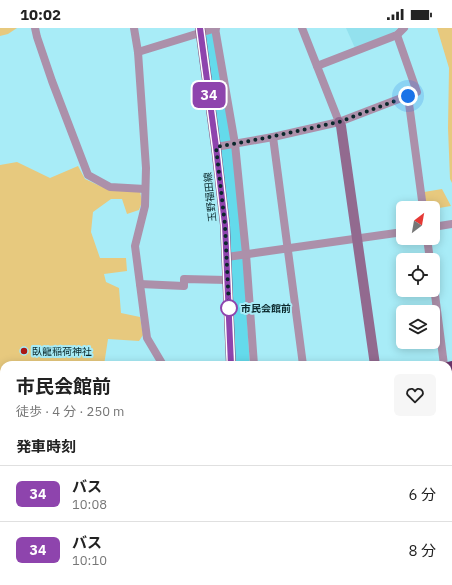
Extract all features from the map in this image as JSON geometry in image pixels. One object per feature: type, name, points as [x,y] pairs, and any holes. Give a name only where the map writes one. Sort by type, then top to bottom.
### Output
[{"type":"main road","name":"玉野福田線","points":[[201,31],[218,147],[229,257],[227,280],[231,361]]},
{"type":"street","points":[[35,28],[52,81],[88,175],[110,187],[145,189]]},
{"type":"street","points":[[134,28],[138,52],[145,160],[145,206],[135,246],[147,338],[161,361]]},
{"type":"street","points":[[302,28],[316,66],[342,126],[374,361]]},
{"type":"street","points":[[316,66],[397,35],[404,28]]},
{"type":"street","points":[[138,52],[201,31],[215,29],[233,145],[254,361]]},
{"type":"street","points":[[218,147],[273,137],[339,122],[418,92],[397,35]]},
{"type":"street","points":[[408,96],[422,201]]},
{"type":"street","points":[[273,137],[302,361]]},
{"type":"street","points":[[440,226],[452,224]]},
{"type":"street","points":[[229,257],[396,233]]},
{"type":"street","points":[[140,284],[184,286],[184,279],[227,280]]},
{"type":"street","points":[[435,297],[443,361]]},
{"type":"shaded area","points":[[0,28],[17,28],[8,34],[0,36]]},
{"type":"shaded area","points":[[346,28],[398,28],[392,34],[355,48]]},
{"type":"shaded area","points":[[437,28],[452,28],[452,183],[450,179],[448,128],[449,68]]},
{"type":"shaded area","points":[[17,162],[50,178],[78,166],[85,179],[100,186],[140,191],[142,202],[139,210],[127,214],[122,199],[111,199],[93,212],[91,232],[100,258],[126,258],[127,271],[104,274],[106,282],[119,288],[121,313],[140,317],[143,335],[139,341],[108,339],[105,361],[0,361],[0,165]]},
{"type":"shaded area","points":[[442,189],[451,206],[440,208],[440,201],[425,201],[424,192]]},
{"type":"waterway","points":[[205,28],[224,150],[234,252]]},
{"type":"waterway","points":[[235,260],[241,360]]},
{"type":"bus line","name":"34","points":[[200,28],[225,225],[231,361]]},
{"type":"place","name":"市民会館前","points":[[229,308]]},
{"type":"place","name":"臥龍稲荷神社","points":[[24,351]]},
{"type":"route","points":[[229,308],[225,225],[216,147],[339,122],[408,96]]}]
